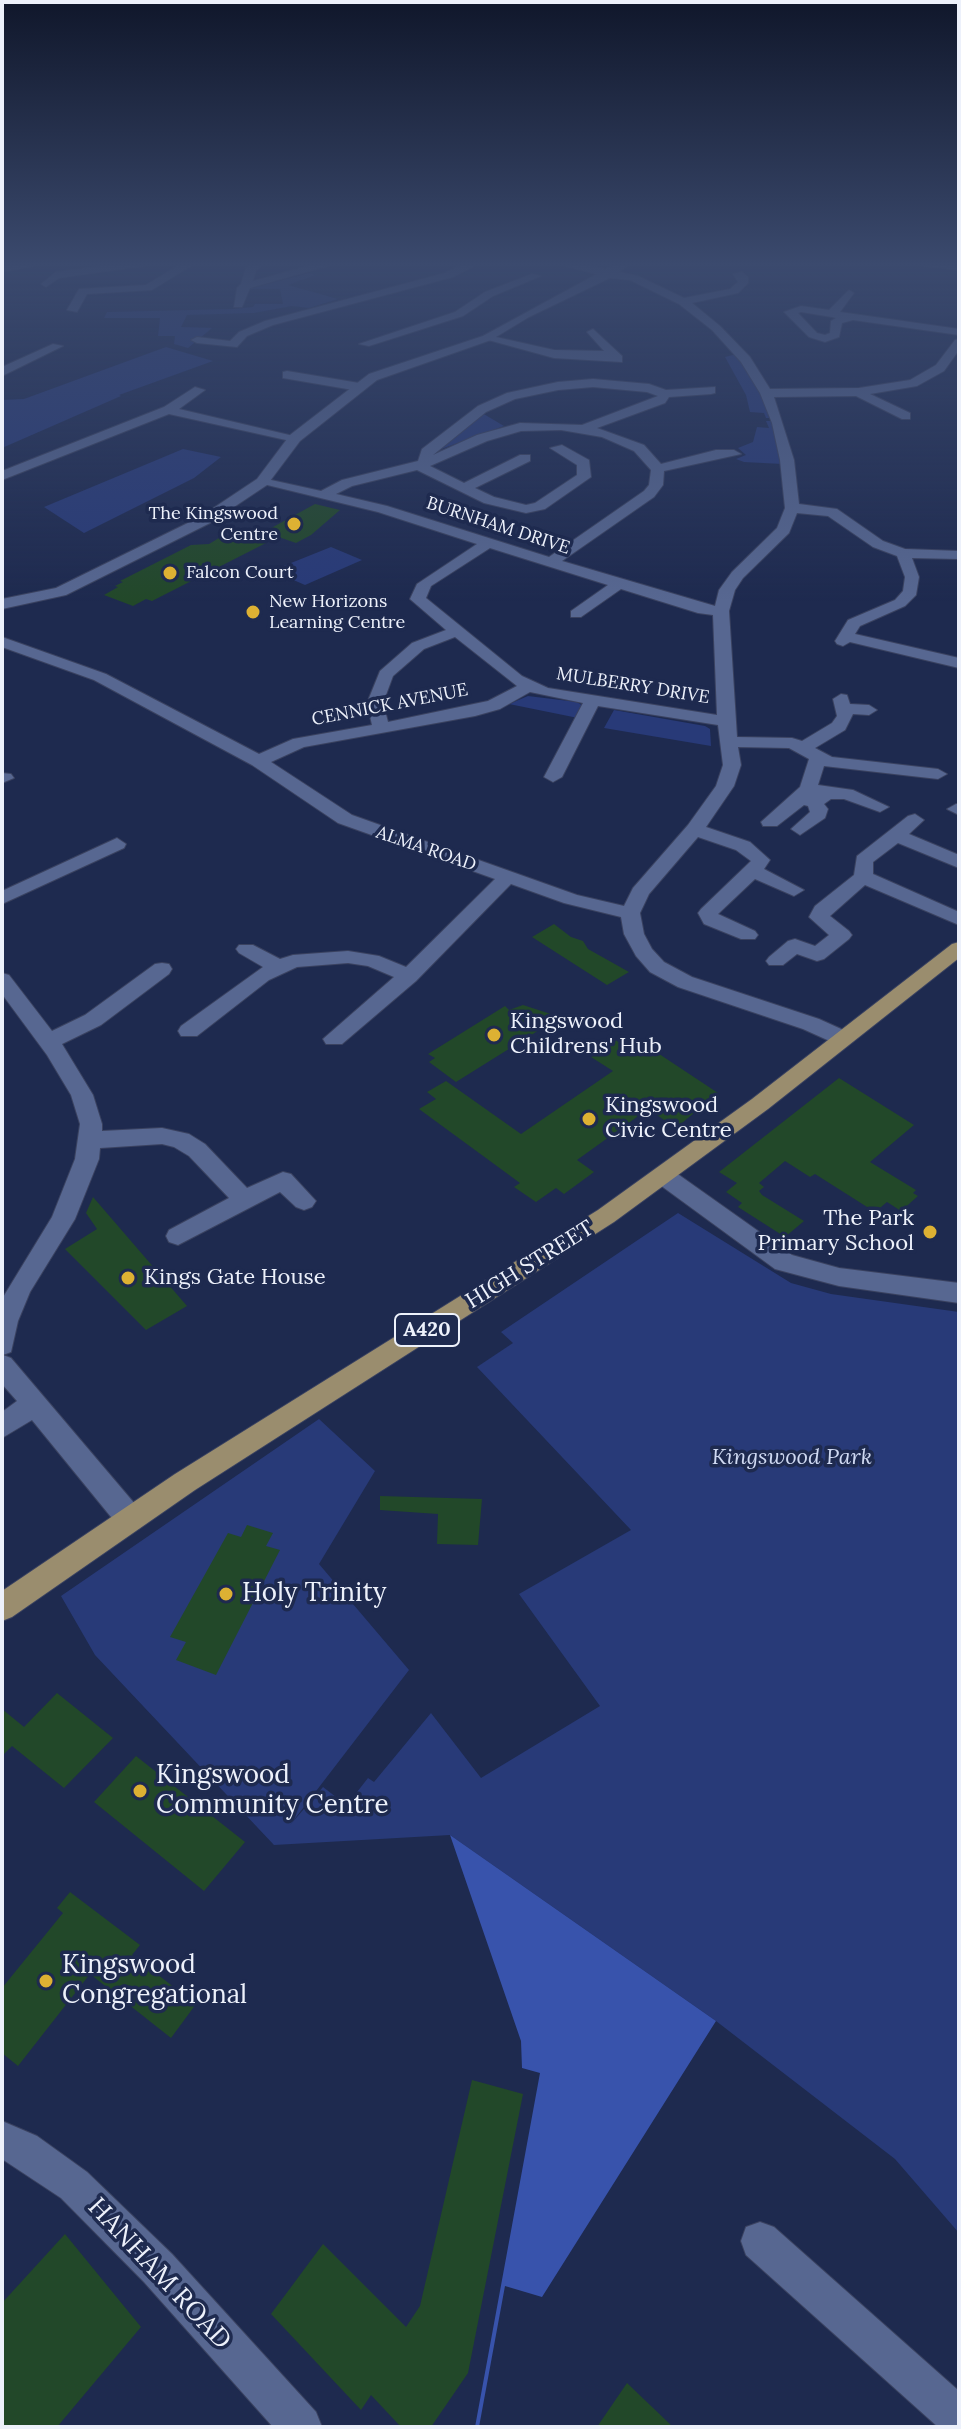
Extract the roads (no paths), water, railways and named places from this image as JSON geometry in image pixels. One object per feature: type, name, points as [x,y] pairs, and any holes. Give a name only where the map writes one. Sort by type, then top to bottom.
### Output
[{"type":"main road","name":"HIGH STREET","points":[[2,1608],[130,1519],[664,1176],[959,948]]},
{"type":"street","points":[[289,375],[359,387]]},
{"type":"street","points":[[2,604],[61,592],[205,520],[262,482],[295,438],[359,387],[379,375]]},
{"type":"street","points":[[754,375],[766,393],[787,460],[792,508],[784,530],[737,575],[727,590],[721,611],[726,721],[732,765],[725,786],[695,829],[640,892],[630,913],[634,934],[643,952],[657,967],[685,982],[811,1024],[842,1038]]},
{"type":"street","points":[[766,393],[859,392],[913,383],[927,375]]},
{"type":"street","points":[[557,448],[579,459],[587,470],[584,477],[540,506],[526,509],[510,507],[426,470],[424,464],[427,452],[482,409],[528,391],[593,383],[649,388],[665,394],[711,390]]},
{"type":"street","points":[[2,476],[168,410],[199,390]]},
{"type":"street","points":[[859,392],[906,416]]},
{"type":"street","points":[[583,429],[661,400],[665,394]]},
{"type":"street","points":[[168,410],[295,438]]},
{"type":"street","points":[[324,495],[347,483],[424,464],[502,430],[538,425],[583,429],[632,444],[651,459],[658,469],[656,485],[649,494],[551,562]]},
{"type":"street","points":[[658,469],[716,454],[734,454]]},
{"type":"street","points":[[466,487],[525,458]]},
{"type":"street","name":"BURNHAM DRIVE","points":[[262,482],[382,509],[703,610],[721,611]]},
{"type":"street","points":[[792,508],[832,512],[878,544],[903,553],[959,555]]},
{"type":"street","name":"MULBERRY DRIVE","points":[[489,542],[425,584],[418,593],[420,603],[528,686],[592,701],[726,721]]},
{"type":"street","points":[[903,553],[912,577],[911,592],[900,603],[854,623],[845,639],[959,663]]},
{"type":"street","points":[[576,614],[619,584]]},
{"type":"street","points":[[381,727],[375,703],[386,674],[418,646],[457,631]]},
{"type":"street","name":"ALMA ROAD","points":[[2,642],[100,677],[258,761],[345,819],[584,903],[630,913]]},
{"type":"street","name":"CENNICK AVENUE","points":[[258,761],[299,743],[469,712],[494,705],[528,686]]},
{"type":"street","points":[[553,777],[592,701]]},
{"type":"street","points":[[800,829],[819,814],[811,796],[811,753],[839,726],[845,716],[842,704],[869,710]]},
{"type":"street","points":[[730,742],[792,743],[811,753],[938,774]]},
{"type":"street","points":[[733,843],[811,796],[847,794],[880,807]]},
{"type":"street","points":[[776,961],[795,945],[817,955],[842,935],[819,917],[822,910],[863,877],[864,860],[915,820]]},
{"type":"street","points":[[695,829],[733,843],[761,860],[708,913],[711,920],[748,935]]},
{"type":"street","points":[[896,835],[959,862]]},
{"type":"street","points":[[2,898],[117,844]]},
{"type":"street","points":[[753,871],[794,890]]},
{"type":"street","points":[[334,1039],[409,976],[508,877]]},
{"type":"street","points":[[863,877],[959,919]]},
{"type":"street","points":[[246,949],[277,966]]},
{"type":"street","points":[[189,1031],[277,966],[293,961],[348,957],[372,960],[409,976]]},
{"type":"street","points":[[49,1041],[93,1020],[162,969]]},
{"type":"street","points":[[2,980],[49,1041],[82,1095],[91,1124],[87,1159],[63,1219],[19,1289],[5,1321],[2,1345]]},
{"type":"street","points":[[91,1140],[162,1136],[181,1140],[197,1150],[245,1201]]},
{"type":"street","points":[[664,1176],[784,1262],[839,1277],[959,1293]]},
{"type":"street","points":[[178,1236],[283,1180],[304,1201]]},
{"type":"street","points":[[2,1365],[130,1519]]},
{"type":"street","points":[[2,1427],[33,1404]]},
{"type":"street","name":"HANHAM ROAD","points":[[2,2140],[24,2149],[74,2185],[158,2268],[284,2420]]},
{"type":"street","points":[[760,2241],[959,2418]]},
{"type":"place","name":"The Kingswood Centre","points":[[294,524]]},
{"type":"place","name":"Falcon Court","points":[[170,573]]},
{"type":"place","name":"New Horizons Learning Centre","points":[[253,612]]},
{"type":"place","name":"Kingswood Childrens' Hub","points":[[494,1035]]},
{"type":"place","name":"Kingswood Civic Centre","points":[[589,1119]]},
{"type":"place","name":"The Park Primary School","points":[[930,1232]]},
{"type":"place","name":"Kings Gate House","points":[[128,1278]]},
{"type":"place","name":"Holy Trinity","points":[[226,1594]]},
{"type":"place","name":"Kingswood Community Centre","points":[[140,1791]]},
{"type":"place","name":"Kingswood Congregational","points":[[46,1981]]},
{"type":"park label","name":"Kingswood Park","points":[[792,1458]]}]
